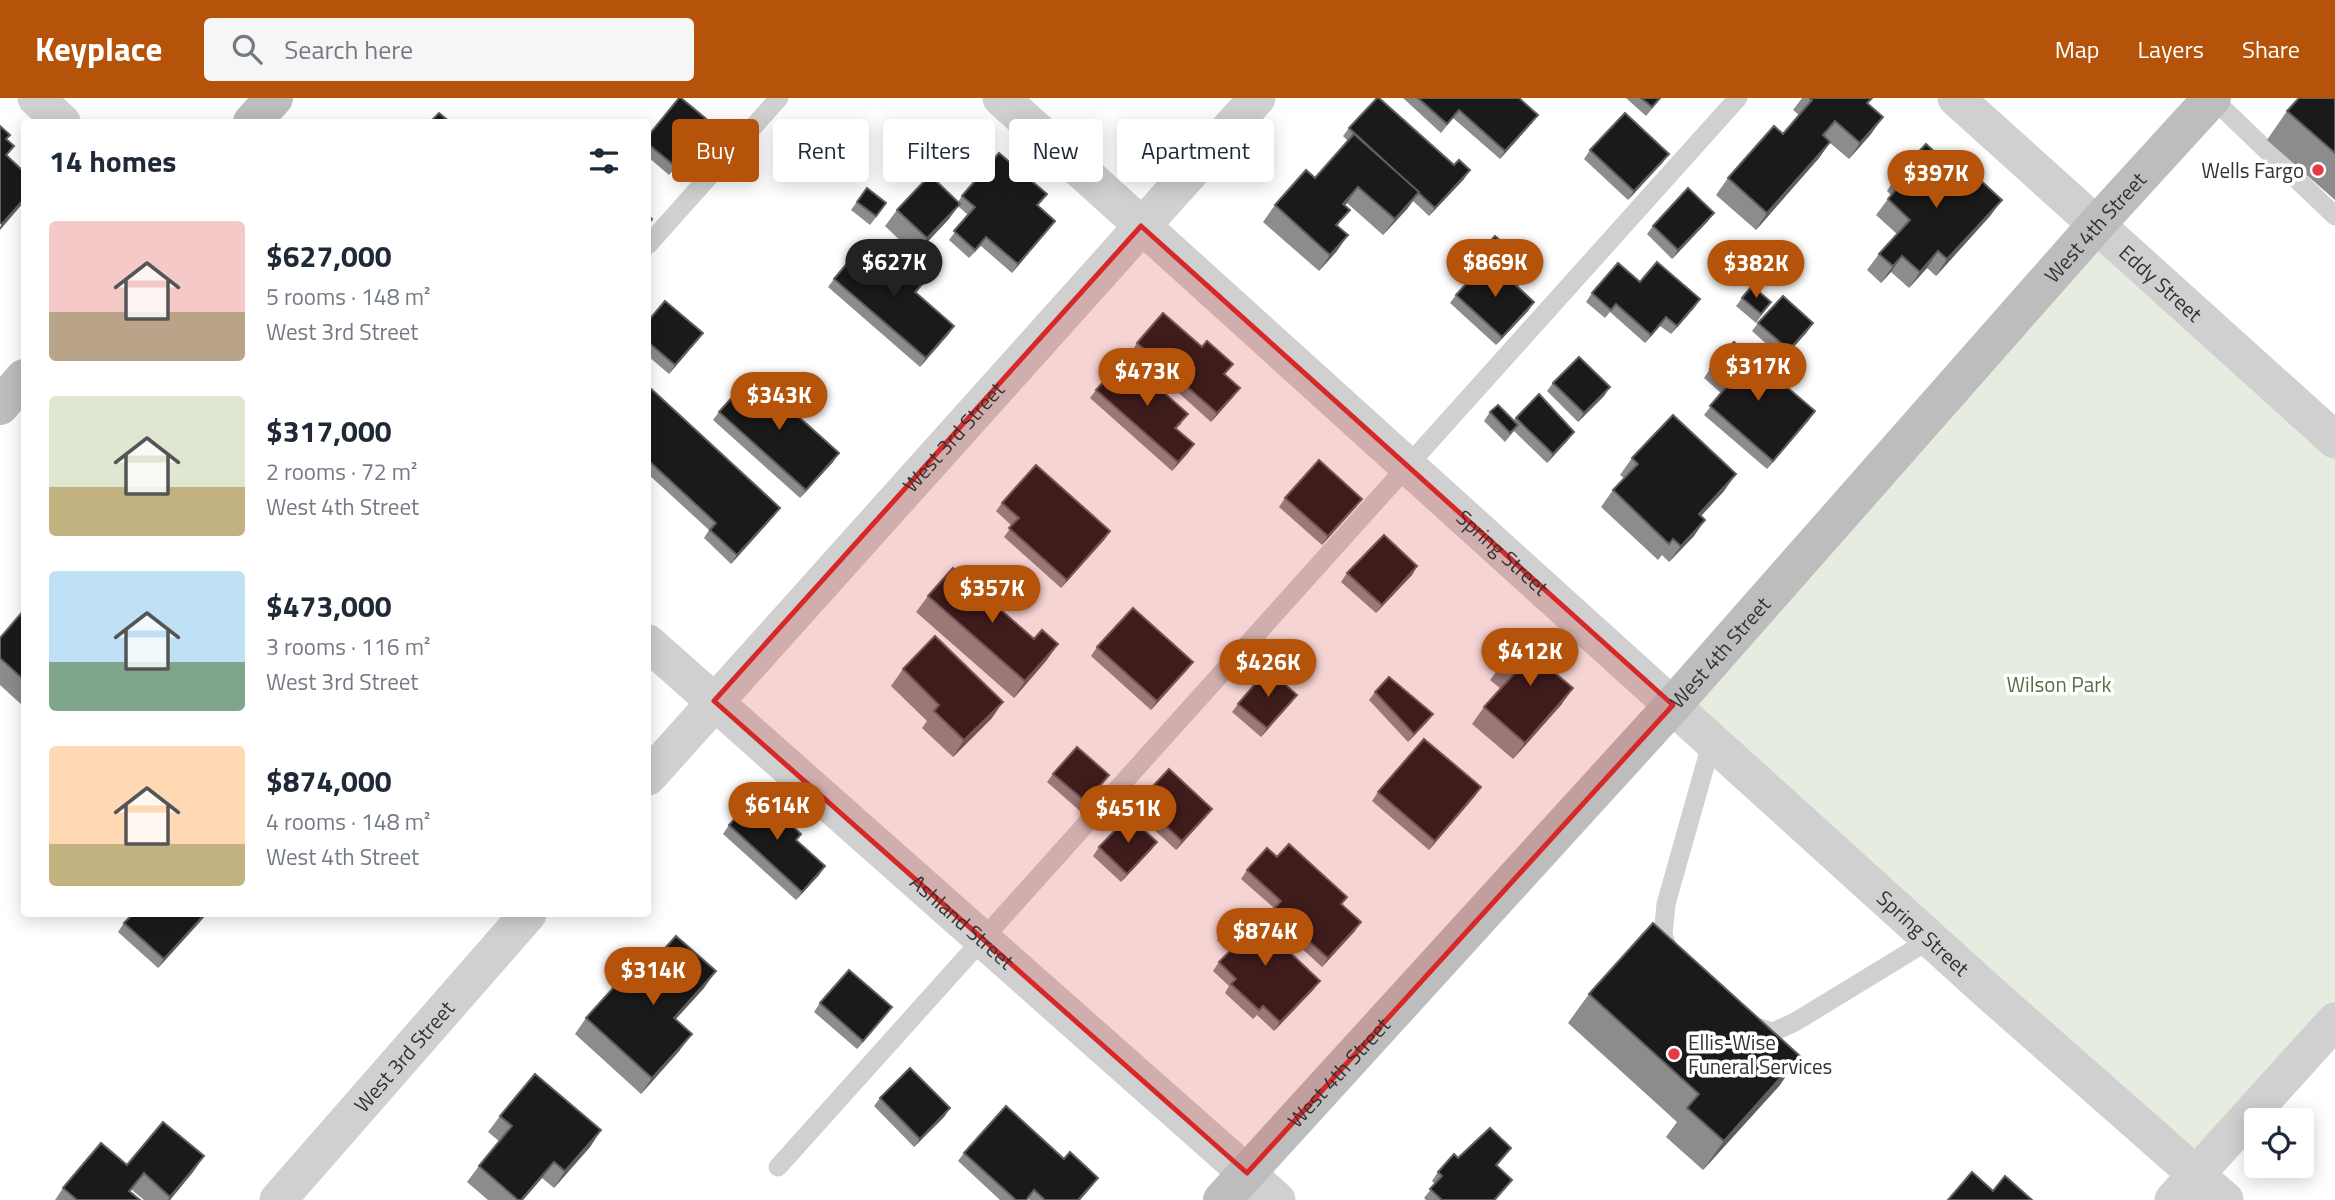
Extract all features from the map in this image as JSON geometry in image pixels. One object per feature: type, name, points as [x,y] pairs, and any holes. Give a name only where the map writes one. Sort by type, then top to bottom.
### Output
[{"type":"street","points":[[36,98],[59,119]]},
{"type":"street","points":[[255,119],[274,98]]},
{"type":"street","name":"Spring Street","points":[[1001,98],[1931,939],[2185,1187],[2225,1200]]},
{"type":"street","name":"West 3rd Street","points":[[651,774],[1257,98]]},
{"type":"street","name":"Eddy Street","points":[[1956,98],[2334,436]]},
{"type":"street","name":"West 4th Street","points":[[1234,1186],[1673,705],[2096,225],[2212,98]]},
{"type":"street","points":[[0,406],[21,382]]},
{"type":"street","name":"Ashland Street","points":[[651,646],[983,939],[1234,1186],[1277,1200]]},
{"type":"street","name":"West 3rd Street","points":[[292,1195],[525,917]]},
{"type":"street","points":[[2185,1187],[2335,1021]]},
{"type":"lane","points":[[651,242],[779,98]]},
{"type":"lane","points":[[778,1167],[1738,98]]},
{"type":"lane","points":[[2212,98],[2335,216]]},
{"type":"lane","points":[[1682,967],[1672,959],[1662,935],[1712,741]]},
{"type":"lane","points":[[1732,1010],[1752,1028],[1773,1032],[1795,1022],[1931,939]]},
{"type":"highlighted area","points":[[1141,226],[1673,705],[1247,1173],[714,701]]},
{"type":"green space","name":"Wilson Park","points":[[2096,225],[2335,440],[2335,1021],[2256,1108],[2244,1108],[2244,1121],[2196,1174],[1673,705]]},
{"type":"building","points":[[679,98],[706,119],[672,119],[672,164],[651,146],[651,132]]},
{"type":"building","points":[[1377,98],[1454,165],[1459,160],[1470,170],[1435,208],[1349,128]]},
{"type":"building","points":[[1418,98],[1519,98],[1538,115],[1505,151],[1459,110],[1447,124]]},
{"type":"building","points":[[1641,98],[1660,98],[1652,107]]},
{"type":"building","points":[[1810,98],[1872,98],[1867,103],[1883,117],[1860,143],[1835,121],[1823,135],[1830,142],[1767,213],[1728,178],[1774,126],[1783,134],[1812,100]]},
{"type":"building","points":[[2299,98],[2335,98],[2335,153],[2287,111]]},
{"type":"building","points":[[439,113],[446,119],[433,119]]},
{"type":"building","points":[[1625,113],[1669,154],[1634,191],[1590,150]]},
{"type":"building","points":[[0,126],[10,135],[6,139],[14,146],[6,155],[21,169],[21,202],[2,224]]},
{"type":"building","points":[[1354,134],[1419,192],[1395,219],[1358,187],[1343,204],[1350,210],[1336,225],[1348,235],[1330,255],[1275,205],[1306,170],[1315,178]]},
{"type":"building","points":[[1926,144],[1973,187],[1980,180],[2002,200],[1947,259],[1938,251],[1920,272],[1902,256],[1893,266],[1879,254],[1910,220],[1888,199],[1904,180],[1898,174]]},
{"type":"building","points":[[999,153],[1009,162],[1009,182],[1033,182],[1047,194],[1037,205],[1055,221],[1018,264],[986,237],[975,250],[954,231],[975,207],[962,196],[974,182],[995,182],[995,158]]},
{"type":"building","points":[[923,182],[937,182],[960,204],[927,238],[897,210]]},
{"type":"building","points":[[867,188],[886,203],[876,216],[857,202]]},
{"type":"building","points":[[1688,188],[1714,213],[1678,250],[1653,226]]},
{"type":"building","points":[[1495,236],[1532,268],[1520,283],[1483,250]]},
{"type":"building","points":[[865,242],[897,269],[902,262],[925,281],[915,292],[954,326],[926,358],[834,279]]},
{"type":"building","points":[[1488,260],[1534,302],[1502,337],[1456,295]]},
{"type":"building","points":[[1657,262],[1700,299],[1677,326],[1666,317],[1651,335],[1616,304],[1611,310],[1592,293],[1618,263],[1640,282]]},
{"type":"building","points":[[1752,286],[1771,302],[1761,314],[1742,298]]},
{"type":"building","points":[[1783,296],[1813,323],[1789,350],[1758,323]]},
{"type":"building","points":[[665,301],[703,333],[675,365],[651,345],[651,317]]},
{"type":"building","points":[[1163,313],[1202,347],[1207,341],[1233,364],[1224,374],[1240,388],[1217,413],[1137,343]]},
{"type":"building","points":[[1734,342],[1815,411],[1773,461],[1710,406],[1728,385],[1710,369]]},
{"type":"building","points":[[1579,357],[1610,387],[1584,413],[1553,383]]},
{"type":"building","points":[[1125,358],[1188,414],[1175,428],[1194,444],[1178,462],[1096,390]]},
{"type":"building","points":[[752,375],[839,453],[806,490],[719,412]]},
{"type":"building","points":[[651,389],[780,508],[737,555],[710,530],[716,523],[651,463]]},
{"type":"building","points":[[1539,394],[1574,432],[1553,454],[1516,418]]},
{"type":"building","points":[[1498,405],[1518,425],[1510,433],[1490,412]]},
{"type":"building","points":[[1673,415],[1736,474],[1699,514],[1705,520],[1681,546],[1673,539],[1669,544],[1613,490],[1638,464],[1632,458]]},
{"type":"building","points":[[1319,460],[1362,499],[1328,536],[1285,498]]},
{"type":"building","points":[[1036,465],[1110,531],[1067,580],[1009,528],[1019,518],[1002,503]]},
{"type":"building","points":[[1384,535],[1417,566],[1382,605],[1347,573]]},
{"type":"building","points":[[953,568],[1034,639],[1042,630],[1058,644],[1025,681],[928,596]]},
{"type":"building","points":[[1133,608],[1193,662],[1157,701],[1097,647]]},
{"type":"building","points":[[21,614],[21,677],[0,658],[0,638]]},
{"type":"building","points":[[1530,631],[1565,661],[1555,673],[1573,688],[1525,743],[1484,707],[1514,674],[1502,664]]},
{"type":"building","points":[[935,636],[1003,702],[964,740],[934,711],[939,705],[903,669]]},
{"type":"building","points":[[1268,669],[1297,695],[1267,728],[1238,704]]},
{"type":"building","points":[[1389,677],[1433,714],[1414,734],[1375,692]]},
{"type":"building","points":[[1424,739],[1481,787],[1435,841],[1378,792]]},
{"type":"building","points":[[1077,747],[1109,775],[1086,802],[1053,774]]},
{"type":"building","points":[[1169,769],[1212,809],[1182,841],[1139,801]]},
{"type":"building","points":[[758,794],[801,834],[796,840],[825,866],[802,892],[729,825]]},
{"type":"building","points":[[1129,816],[1157,842],[1127,874],[1099,847]]},
{"type":"building","points":[[1289,844],[1347,897],[1341,904],[1361,922],[1328,958],[1305,938],[1300,944],[1268,915],[1281,901],[1247,870],[1267,848],[1277,857]]},
{"type":"building","points":[[1244,909],[1320,981],[1280,1022],[1263,1006],[1259,1010],[1231,984],[1236,979],[1219,962],[1236,945],[1223,932]]},
{"type":"building","points":[[130,917],[202,917],[164,959],[124,923]]},
{"type":"building","name":"Ellis-Wise Funeral Services","points":[[1653,923],[1800,1056],[1724,1141],[1687,1108],[1699,1094],[1589,994]]},
{"type":"building","points":[[676,936],[716,971],[674,1018],[692,1034],[652,1078],[586,1018],[624,976],[633,984]]},
{"type":"building","points":[[849,970],[892,1007],[863,1041],[820,1003]]},
{"type":"building","points":[[910,1068],[950,1108],[920,1139],[880,1098]]},
{"type":"building","points":[[535,1074],[601,1130],[565,1171],[554,1162],[521,1200],[518,1200],[479,1166],[512,1126],[500,1116]]},
{"type":"building","points":[[1006,1106],[1064,1159],[1070,1152],[1098,1178],[1078,1200],[1045,1200],[1034,1190],[1026,1200],[1016,1200],[964,1153]]},
{"type":"building","points":[[163,1122],[204,1156],[170,1197],[144,1173],[129,1191],[140,1200],[77,1200],[63,1188],[101,1143],[127,1165]]},
{"type":"building","points":[[1490,1128],[1511,1148],[1496,1165],[1512,1180],[1494,1200],[1442,1200],[1430,1189],[1442,1176],[1438,1172],[1454,1154],[1458,1158]]},
{"type":"building","points":[[1972,1172],[1993,1191],[2005,1176],[2032,1200],[1948,1200]]},
{"type":"place","name":"Wells Fargo","points":[[2318,170]]},
{"type":"place","name":"Ellis-Wise Funeral Services","points":[[1674,1054]]}]
